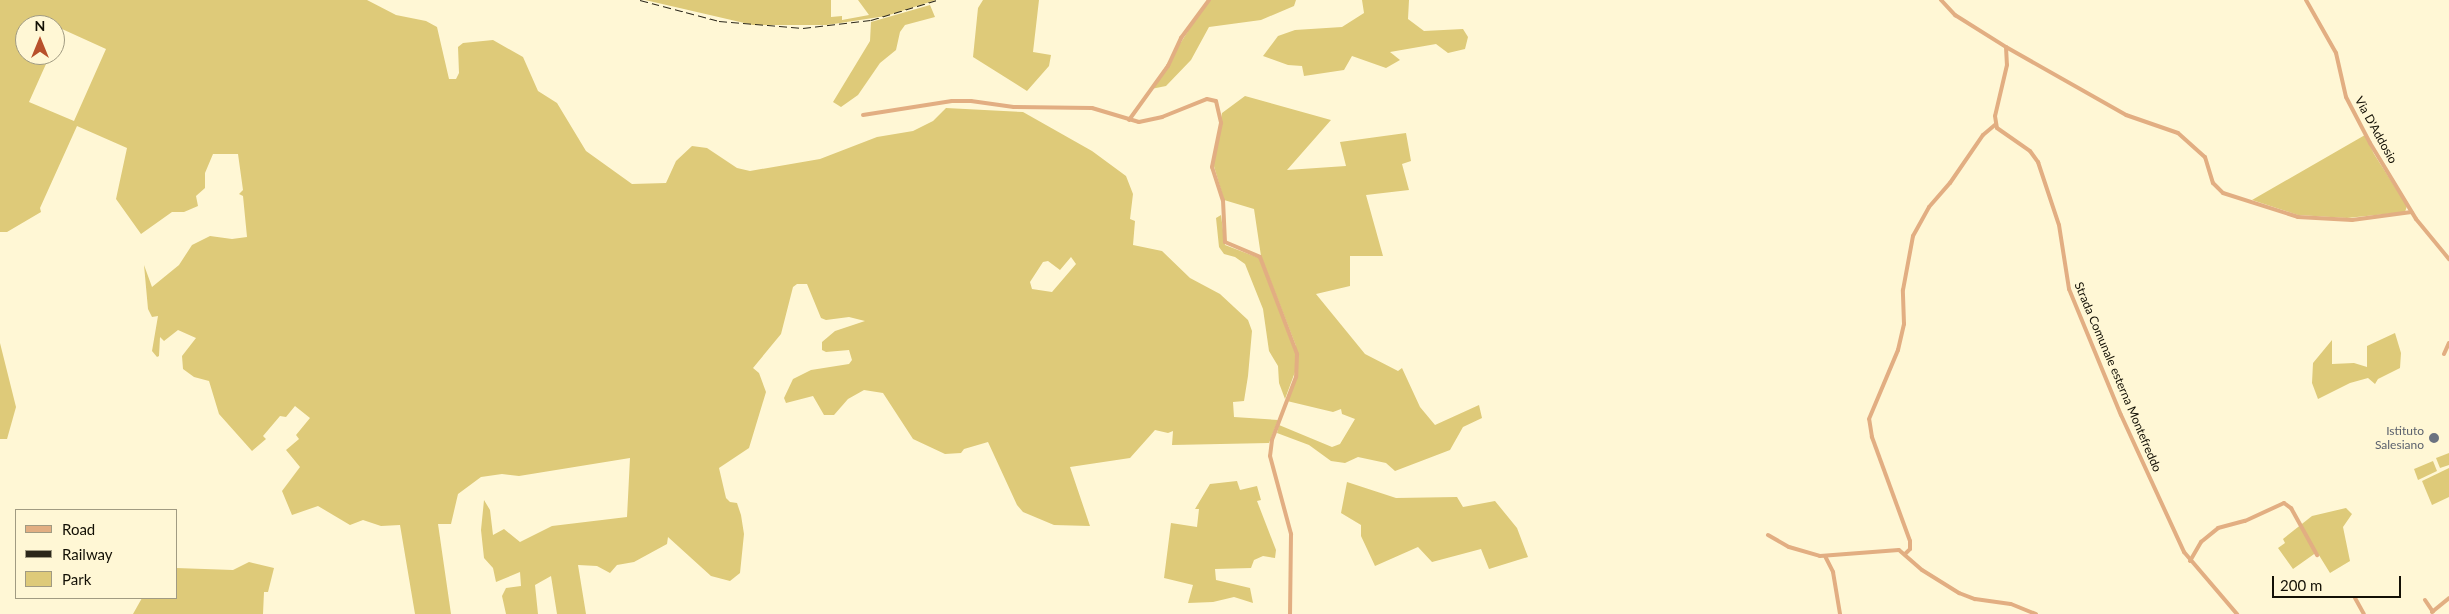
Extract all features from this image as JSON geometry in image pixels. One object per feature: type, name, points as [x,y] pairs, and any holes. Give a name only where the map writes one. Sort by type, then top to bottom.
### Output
[{"type":"street","points":[[1129,120],[1168,66],[1181,38],[1208,0]]},
{"type":"street","points":[[1941,0],[1955,15],[2006,47],[2126,115],[2178,133],[2207,160],[2212,181],[2223,193],[2298,217],[2352,220],[2411,212]]},
{"type":"street","name":"Via D'Addosio","points":[[2306,0],[2336,53],[2350,107],[2411,212],[2449,259]]},
{"type":"street","points":[[1905,554],[1910,550],[1910,541],[1872,437],[1869,419],[1898,350],[1904,324],[1903,290],[1913,236],[1929,207],[1950,183],[1983,135],[1996,124],[2007,65],[2006,47]]},
{"type":"street","points":[[863,116],[942,102],[971,101],[1014,107],[1092,108],[1139,122],[1162,117],[1207,100],[1216,101],[1220,107],[1221,123],[1212,161],[1223,200],[1225,242],[1260,257],[1297,354],[1296,377],[1274,434],[1270,456],[1291,534],[1290,614]]},
{"type":"street","name":"Strada Comunale esterna Montefreddo","points":[[1996,124],[2002,134],[2030,151],[2038,162],[2059,225],[2070,289],[2121,415],[2190,561],[2236,614]]},
{"type":"street","points":[[2444,354],[2449,343]]},
{"type":"street","points":[[2190,561],[2201,542],[2218,528],[2245,521],[2284,503],[2291,508],[2317,555]]},
{"type":"street","points":[[1768,535],[1789,547],[1825,556],[1892,550],[1905,554],[1922,570],[1959,593],[1975,599],[2011,604],[2036,614]]},
{"type":"street","points":[[1825,556],[1833,572],[1840,614]]},
{"type":"street","points":[[2355,598],[2364,614]]},
{"type":"street","points":[[2425,600],[2433,613],[2449,598]]},
{"type":"green space","points":[[0,0],[367,0],[396,15],[426,21],[437,27],[449,79],[456,79],[459,73],[458,47],[463,43],[493,40],[523,57],[538,91],[557,103],[586,151],[632,184],[666,183],[676,161],[692,146],[707,148],[737,168],[750,171],[820,159],[877,137],[913,131],[933,121],[946,108],[1023,112],[1092,151],[1126,176],[1133,194],[1130,219],[1135,221],[1133,245],[1162,251],[1190,278],[1220,294],[1248,320],[1252,331],[1248,376],[1244,401],[1233,402],[1234,417],[1278,420],[1269,443],[1172,445],[1173,431],[1168,433],[1155,430],[1130,458],[1070,467],[1090,526],[1054,525],[1023,512],[1017,505],[988,442],[964,449],[961,453],[945,454],[913,439],[883,393],[864,390],[848,399],[834,415],[824,415],[813,396],[786,403],[784,398],[793,379],[811,370],[849,364],[852,360],[849,350],[826,352],[822,350],[822,342],[835,331],[865,321],[849,317],[826,320],[821,318],[807,284],[797,284],[793,287],[781,334],[753,368],[759,373],[766,392],[749,448],[719,468],[726,498],[730,502],[737,503],[741,515],[744,534],[740,573],[730,581],[711,576],[668,537],[667,544],[634,562],[617,565],[610,573],[597,566],[578,565],[586,614],[557,614],[551,576],[535,585],[538,614],[506,614],[502,596],[506,588],[521,586],[520,572],[496,582],[493,568],[484,558],[481,530],[484,500],[490,510],[493,535],[504,529],[520,542],[552,526],[627,517],[630,458],[519,476],[502,474],[481,477],[458,494],[451,524],[438,524],[451,614],[415,614],[400,525],[381,526],[363,520],[350,525],[318,506],[292,515],[282,491],[300,467],[286,450],[299,439],[296,435],[310,418],[295,406],[286,417],[280,416],[263,436],[266,439],[252,451],[219,414],[209,381],[194,377],[183,369],[182,356],[196,338],[178,330],[164,341],[160,337],[159,356],[157,357],[152,351],[158,316],[152,317],[148,309],[144,265],[152,287],[179,265],[192,245],[210,236],[232,239],[247,237],[243,196],[239,194],[243,190],[238,154],[213,154],[205,173],[205,188],[196,196],[198,206],[184,212],[172,212],[141,234],[116,199],[127,148],[77,126],[40,208],[41,212],[7,232],[0,232]],"holes":[[[15,15],[65,15],[65,30],[106,49],[74,121],[29,102],[46,65],[15,65]],[[1071,257],[1076,264],[1052,292],[1032,289],[1030,282],[1043,262],[1048,261],[1060,270]]]},
{"type":"green space","points":[[645,0],[831,0],[831,17],[842,16],[842,20],[869,15],[858,0],[936,0],[886,16],[827,25],[753,25]]},
{"type":"green space","points":[[983,0],[1039,0],[1033,52],[1051,55],[1049,66],[1027,91],[973,57],[978,8]]},
{"type":"green space","points":[[1208,0],[1296,0],[1294,6],[1261,20],[1209,27],[1191,60],[1166,86],[1151,89]]},
{"type":"green space","points":[[1362,0],[1409,0],[1408,19],[1424,31],[1463,29],[1468,37],[1465,49],[1448,53],[1436,44],[1390,52],[1400,60],[1386,68],[1352,56],[1344,70],[1304,76],[1302,66],[1288,65],[1263,56],[1278,36],[1295,30],[1342,27],[1364,13]]},
{"type":"green space","points":[[930,5],[935,17],[905,25],[900,32],[896,50],[880,63],[858,95],[841,107],[833,102],[870,41],[871,22]]},
{"type":"green space","points":[[1245,96],[1331,120],[1287,170],[1346,166],[1340,142],[1406,133],[1411,161],[1402,164],[1409,190],[1366,195],[1383,256],[1350,256],[1350,286],[1316,294],[1365,354],[1398,371],[1402,368],[1420,407],[1435,425],[1479,405],[1482,418],[1463,427],[1450,450],[1395,471],[1386,463],[1358,457],[1345,463],[1331,461],[1309,445],[1277,433],[1279,425],[1332,447],[1340,444],[1355,419],[1342,414],[1341,409],[1333,412],[1287,401],[1294,384],[1296,346],[1261,256],[1254,209],[1224,200],[1213,163],[1222,113]]},
{"type":"green space","points":[[2365,135],[2374,154],[2407,206],[2405,212],[2347,218],[2298,215],[2252,200]]},
{"type":"green space","points":[[1221,215],[1225,245],[1259,258],[1296,355],[1295,372],[1285,399],[1279,383],[1278,366],[1269,351],[1263,309],[1245,264],[1235,257],[1224,254],[1219,247],[1216,218]]},
{"type":"green space","points":[[2395,333],[2401,353],[2400,368],[2378,379],[2375,384],[2368,378],[2350,383],[2318,399],[2312,383],[2313,363],[2332,340],[2332,364],[2354,363],[2367,367],[2367,346]]},
{"type":"green space","points":[[0,343],[16,407],[7,439],[0,439]]},
{"type":"green space","points":[[2449,453],[2449,465],[2440,468],[2436,458]]},
{"type":"green space","points":[[2433,461],[2437,471],[2418,480],[2414,469]]},
{"type":"green space","points":[[2449,468],[2449,497],[2432,505],[2422,481]]},
{"type":"green space","points":[[1237,481],[1240,490],[1257,486],[1261,500],[1257,501],[1276,550],[1275,558],[1263,556],[1254,560],[1251,568],[1215,569],[1216,580],[1250,588],[1253,603],[1234,597],[1213,602],[1188,603],[1193,585],[1164,578],[1171,523],[1197,527],[1199,509],[1195,509],[1210,484]]},
{"type":"green space","points":[[1347,482],[1396,498],[1457,497],[1463,507],[1495,501],[1517,528],[1528,557],[1489,569],[1481,549],[1432,562],[1418,547],[1375,566],[1361,536],[1361,525],[1341,513]]},
{"type":"green space","points":[[2346,508],[2352,514],[2343,527],[2350,561],[2330,573],[2317,552],[2293,569],[2278,548],[2285,543],[2283,539],[2312,516]]},
{"type":"green space","points":[[249,562],[274,568],[268,592],[264,592],[263,614],[133,614],[141,599],[178,599],[178,568],[233,570]]},
{"type":"railway","points":[[640,0],[719,21],[803,28],[871,20],[937,0]]},
{"type":"place","name":"Istituto Salesiano","points":[[2434,438]]}]
